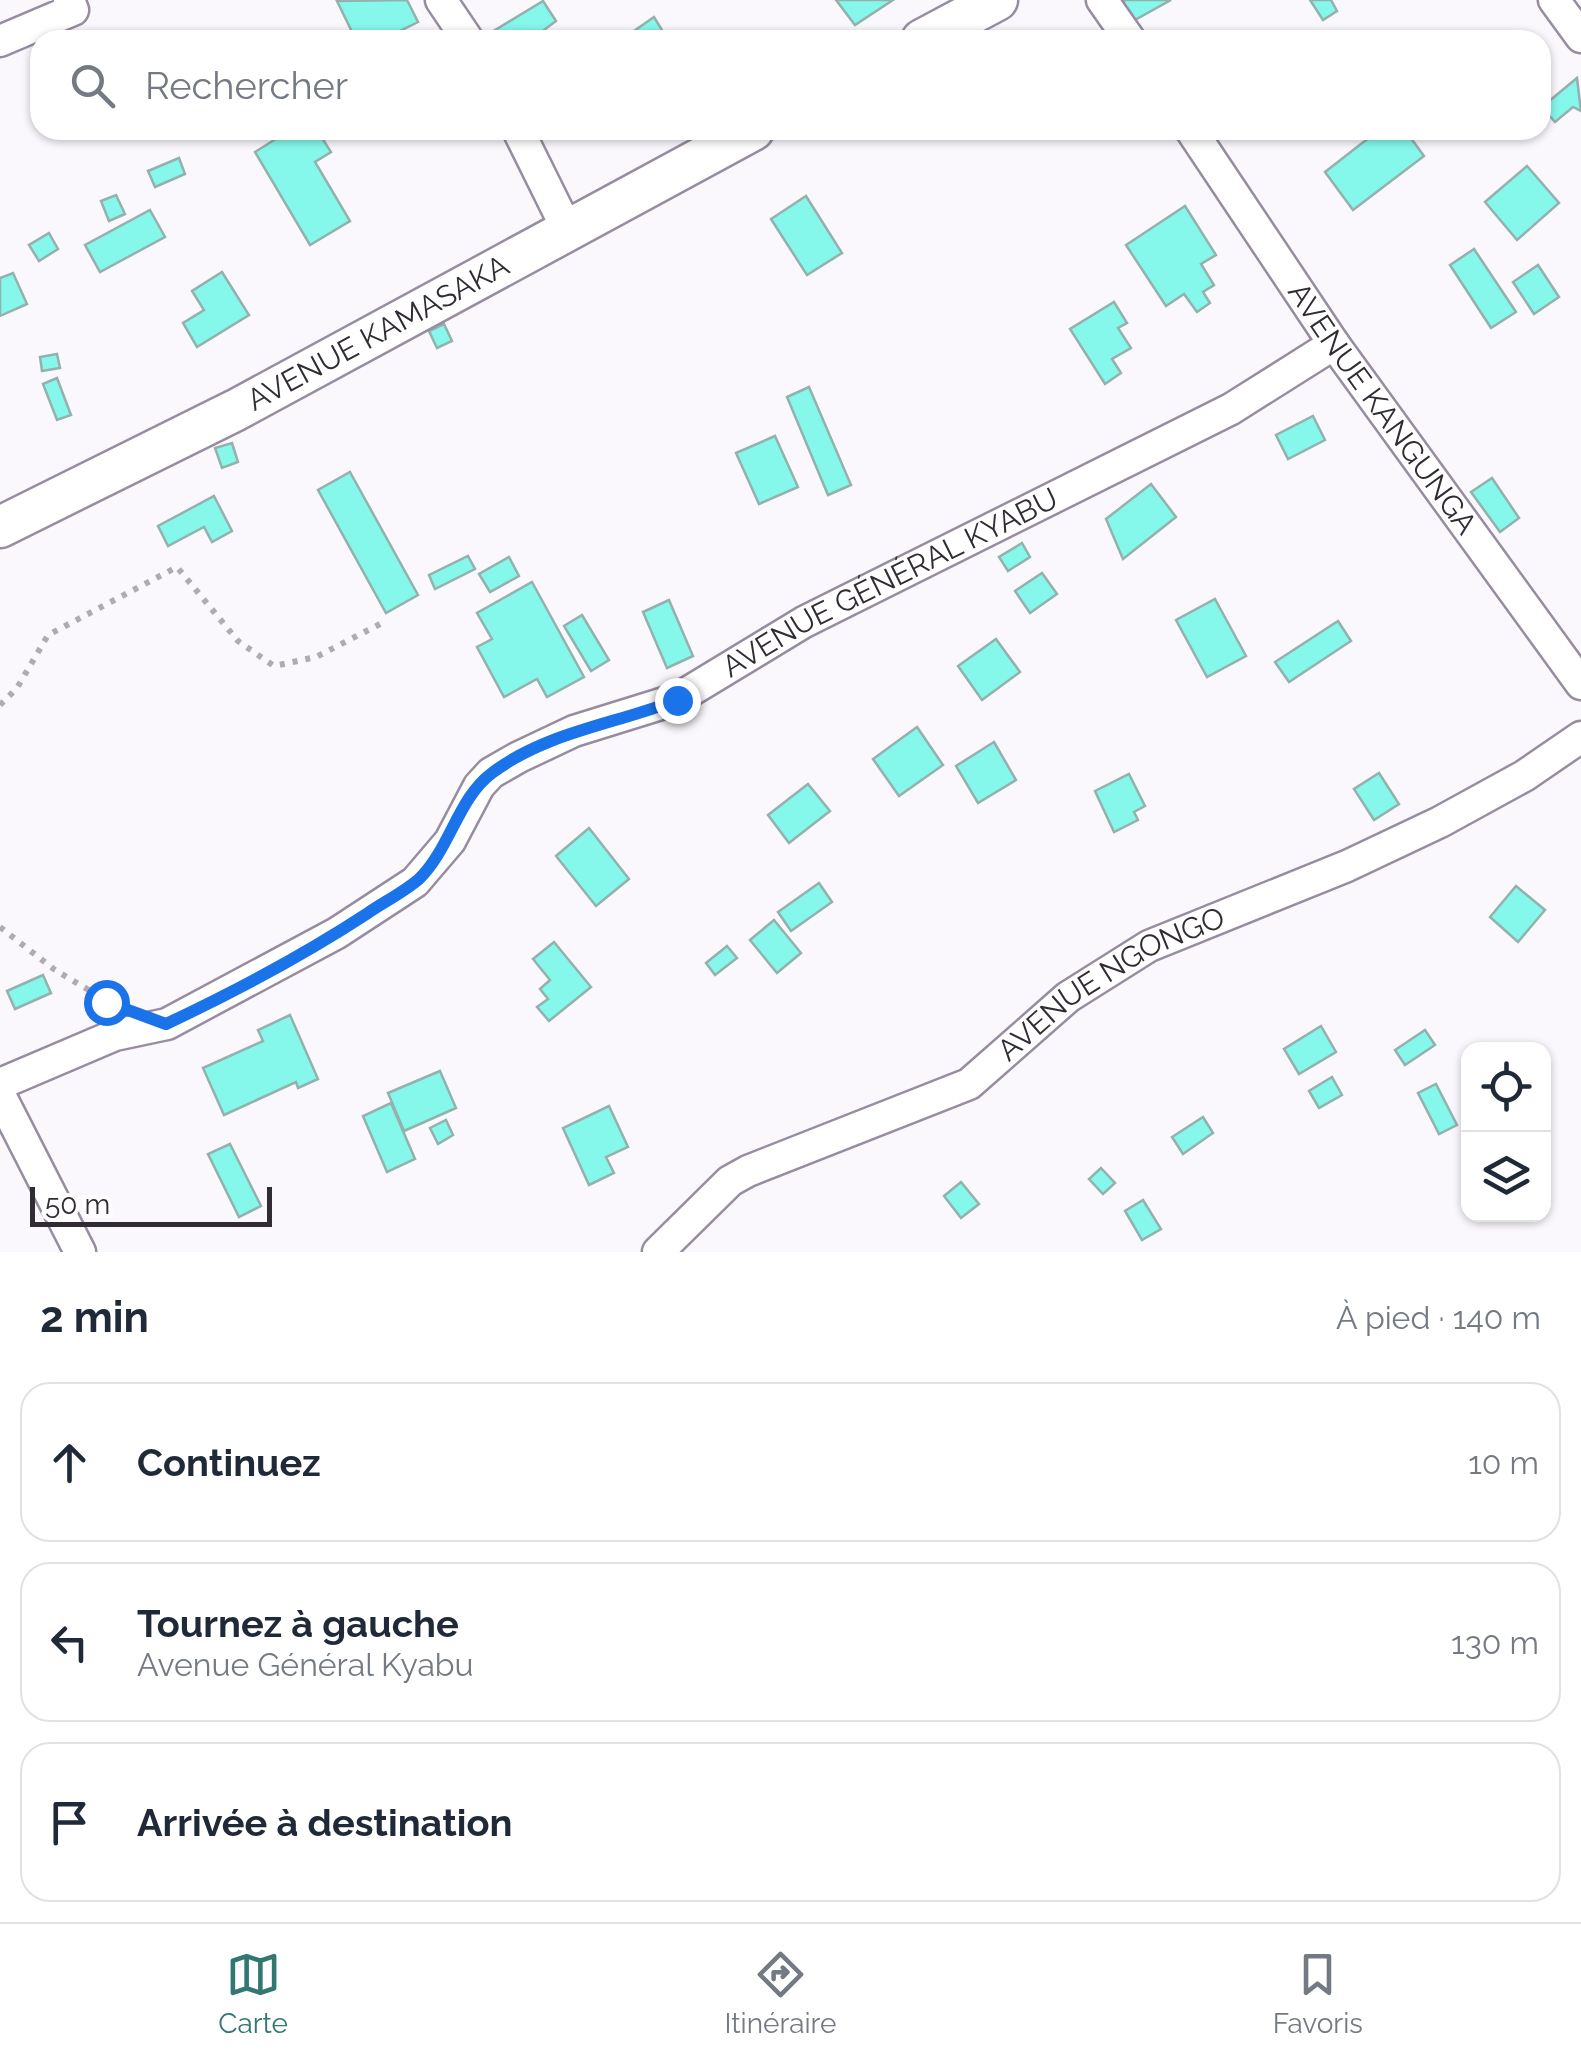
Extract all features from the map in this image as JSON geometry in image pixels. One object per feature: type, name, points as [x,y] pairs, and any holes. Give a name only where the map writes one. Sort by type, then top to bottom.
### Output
[{"type":"street","points":[[441,0],[461,30]]},
{"type":"street","points":[[941,30],[997,0]]},
{"type":"street","points":[[1102,0],[1123,30]]},
{"type":"street","points":[[1554,0],[1581,36]]},
{"type":"street","points":[[0,41],[76,3]]},
{"type":"street","points":[[523,140],[567,229]]},
{"type":"street","name":"AVENUE KAMASAKA","points":[[0,527],[236,410],[734,140]]},
{"type":"street","name":"AVENUE KANGUNGA","points":[[1198,140],[1334,344],[1581,684]]},
{"type":"street","name":"AVENUE GÉNÉRAL KYABU","points":[[0,1084],[115,1036],[166,1024],[337,933],[416,882],[450,840],[479,786],[505,765],[574,731],[677,700],[804,622],[1231,410],[1334,344]]},
{"type":"street","name":"AVENUE NGONGO","points":[[658,1252],[730,1182],[748,1171],[968,1084],[1068,997],[1149,946],[1347,866],[1440,822],[1524,776],[1581,737]]},
{"type":"street","points":[[0,1094],[80,1252]]},
{"type":"path","points":[[0,705],[17,688],[48,636],[177,567],[238,641],[274,666],[316,657],[382,622]]},
{"type":"path","points":[[0,927],[106,1002],[166,1024]]},
{"type":"building","points":[[407,0],[418,22],[402,30],[351,30],[337,1]]},
{"type":"building","points":[[836,0],[893,0],[855,25]]},
{"type":"building","points":[[1171,0],[1133,21],[1122,2]]},
{"type":"building","points":[[1310,0],[1331,0],[1337,11],[1323,20]]},
{"type":"building","points":[[543,1],[556,21],[544,30],[495,30]]},
{"type":"building","points":[[654,17],[662,30],[635,30]]},
{"type":"building","points":[[1577,78],[1581,111],[1573,107],[1555,122],[1551,117],[1551,100]]},
{"type":"building","points":[[274,140],[323,140],[331,152],[315,162],[350,221],[310,245],[255,152]]},
{"type":"building","points":[[1366,140],[1412,140],[1424,156],[1353,210],[1325,172]]},
{"type":"building","points":[[179,158],[185,174],[155,187],[148,171]]},
{"type":"building","points":[[1527,166],[1559,203],[1517,240],[1485,202]]},
{"type":"building","points":[[116,195],[125,214],[109,221],[101,201]]},
{"type":"building","points":[[806,196],[842,253],[807,275],[771,219]]},
{"type":"building","points":[[1185,206],[1216,255],[1201,264],[1214,285],[1203,292],[1210,303],[1197,312],[1184,294],[1166,306],[1126,245]]},
{"type":"building","points":[[150,210],[165,237],[100,272],[85,245]]},
{"type":"building","points":[[49,233],[58,249],[39,261],[29,245]]},
{"type":"building","points":[[1474,249],[1516,312],[1491,328],[1450,265]]},
{"type":"building","points":[[1538,265],[1559,297],[1534,314],[1513,282]]},
{"type":"building","points":[[222,272],[249,315],[197,347],[183,323],[204,310],[192,291]]},
{"type":"building","points":[[13,273],[27,304],[0,316],[0,278]]},
{"type":"building","points":[[1114,302],[1127,323],[1118,328],[1131,348],[1112,359],[1121,373],[1105,384],[1070,329]]},
{"type":"building","points":[[444,324],[452,341],[437,348],[429,331]]},
{"type":"building","points":[[57,354],[60,368],[42,371],[40,357]]},
{"type":"building","points":[[57,378],[71,415],[57,420],[43,384]]},
{"type":"building","points":[[809,387],[851,485],[828,495],[787,397]]},
{"type":"building","points":[[1313,416],[1325,440],[1288,459],[1276,435]]},
{"type":"building","points":[[775,436],[798,487],[759,504],[736,453]]},
{"type":"building","points":[[232,443],[238,462],[222,468],[215,448]]},
{"type":"building","points":[[350,472],[418,595],[386,613],[318,490]]},
{"type":"building","points":[[1492,478],[1519,518],[1500,532],[1471,492]]},
{"type":"building","points":[[1151,484],[1176,517],[1123,559],[1106,519]]},
{"type":"building","points":[[214,496],[232,531],[212,542],[204,527],[168,546],[158,526]]},
{"type":"building","points":[[1022,543],[1030,557],[1008,571],[999,557]]},
{"type":"building","points":[[468,556],[475,569],[435,589],[429,575]]},
{"type":"building","points":[[509,557],[519,576],[490,592],[479,574]]},
{"type":"building","points":[[1042,573],[1057,594],[1030,613],[1015,591]]},
{"type":"building","points":[[532,582],[584,677],[547,697],[537,679],[504,697],[477,647],[492,639],[477,613]]},
{"type":"building","points":[[1215,599],[1246,656],[1207,677],[1176,620]]},
{"type":"building","points":[[669,600],[693,656],[667,668],[643,612]]},
{"type":"building","points":[[582,615],[609,660],[591,671],[564,626]]},
{"type":"building","points":[[1338,621],[1351,641],[1289,682],[1275,662]]},
{"type":"building","points":[[996,639],[1020,672],[982,700],[958,666]]},
{"type":"building","points":[[917,727],[943,765],[899,796],[873,759]]},
{"type":"building","points":[[994,742],[1016,780],[978,803],[956,766]]},
{"type":"building","points":[[1379,773],[1399,804],[1374,820],[1354,789]]},
{"type":"building","points":[[1129,774],[1145,806],[1134,812],[1138,820],[1114,832],[1095,791]]},
{"type":"building","points":[[808,784],[830,811],[789,843],[768,815]]},
{"type":"building","points":[[589,828],[629,879],[596,906],[556,856]]},
{"type":"building","points":[[819,883],[832,902],[791,931],[778,912]]},
{"type":"building","points":[[1516,886],[1545,910],[1518,942],[1490,917]]},
{"type":"building","points":[[774,920],[801,953],[777,973],[750,940]]},
{"type":"building","points":[[554,942],[591,987],[549,1021],[537,1007],[548,999],[540,989],[550,980],[533,959]]},
{"type":"building","points":[[727,946],[737,958],[715,975],[706,963]]},
{"type":"building","points":[[43,975],[51,993],[15,1009],[7,991]]},
{"type":"building","points":[[290,1015],[318,1079],[298,1088],[296,1082],[224,1115],[203,1068],[263,1041],[258,1030]]},
{"type":"building","points":[[1321,1026],[1336,1052],[1299,1074],[1284,1049]]},
{"type":"building","points":[[1425,1030],[1435,1045],[1405,1065],[1395,1050]]},
{"type":"building","points":[[440,1071],[456,1108],[404,1131],[388,1093]]},
{"type":"building","points":[[1332,1077],[1342,1095],[1319,1108],[1309,1091]]},
{"type":"building","points":[[1436,1084],[1457,1125],[1439,1134],[1418,1093]]},
{"type":"building","points":[[391,1103],[415,1159],[387,1172],[363,1116]]},
{"type":"building","points":[[609,1106],[628,1147],[606,1157],[614,1173],[589,1185],[563,1128]]},
{"type":"building","points":[[1203,1117],[1213,1133],[1183,1154],[1172,1137]]},
{"type":"building","points":[[446,1120],[453,1135],[438,1144],[430,1128]]},
{"type":"building","points":[[230,1144],[261,1206],[239,1217],[208,1154]]},
{"type":"building","points":[[1101,1168],[1115,1183],[1103,1194],[1089,1179]]},
{"type":"building","points":[[961,1182],[979,1204],[961,1218],[944,1196]]},
{"type":"building","points":[[1143,1200],[1161,1229],[1142,1240],[1125,1211]]},
{"type":"route","points":[[106,1002],[166,1024],[220,998],[337,933],[416,882],[450,840],[470,800],[491,774],[574,731],[677,700]]}]
